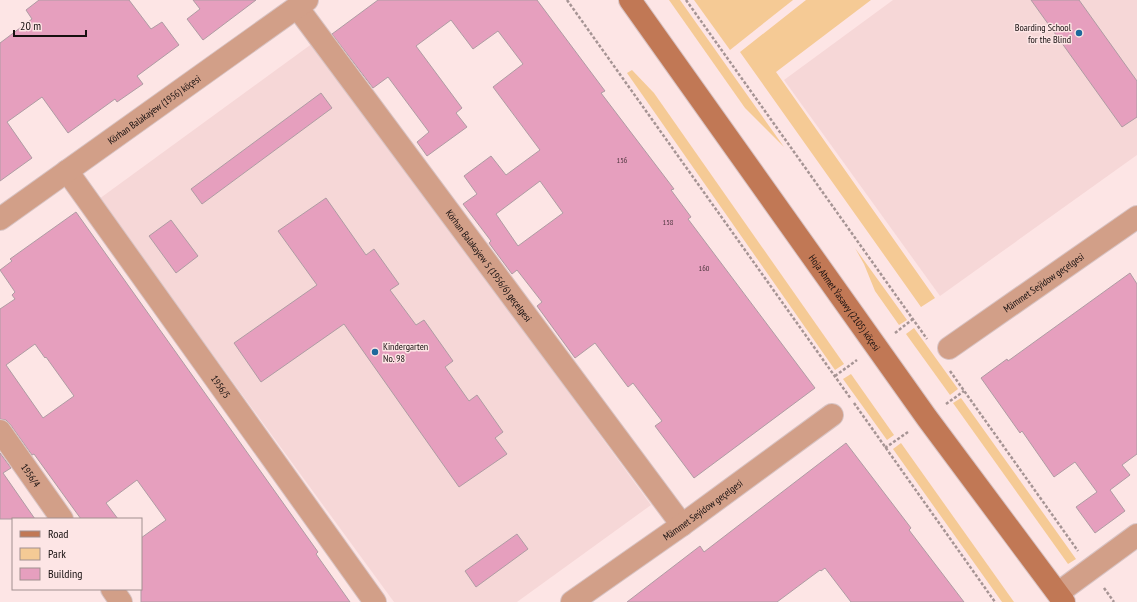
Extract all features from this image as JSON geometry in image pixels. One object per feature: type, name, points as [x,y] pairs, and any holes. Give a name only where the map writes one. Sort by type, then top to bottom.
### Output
[{"type":"street","name":"Hoja Ahmet Ýasawy (2105) köçesi","points":[[630,0],[927,418],[1061,597]]},
{"type":"street","name":"Körhan Balakaýew (1956) köçesi","points":[[0,219],[302,3]]},
{"type":"street","name":"Körhan Balakaýew 5 (1956/6) geçelgesi","points":[[302,3],[682,525]]},
{"type":"street","name":"1956/5","points":[[67,171],[375,602]]},
{"type":"street","name":"Mämmet Seýidow geçelgesi","points":[[942,353],[1137,217]]},
{"type":"street","name":"Mämmet Seýidow geçelgesi","points":[[572,602],[682,525],[832,415]]},
{"type":"street","name":"1956/4","points":[[0,431],[61,518]]},
{"type":"street","points":[[1061,597],[1091,569],[1137,535]]},
{"type":"street","points":[[113,590],[121,602]]},
{"type":"path","points":[[567,0],[995,602]]},
{"type":"path","points":[[686,0],[942,353],[1114,602]]},
{"type":"shaded area","points":[[893,0],[1137,0],[1137,155],[940,296],[784,80]]},
{"type":"shaded area","name":"Kindergarten No. 98","points":[[313,43],[651,505],[517,602],[394,602],[99,199]]},
{"type":"green space","points":[[669,0],[680,0],[784,147],[745,108]]},
{"type":"green space","points":[[694,0],[793,0],[730,50]]},
{"type":"green space","points":[[806,0],[871,0],[776,72],[935,298],[921,307],[740,52]]},
{"type":"green space","points":[[632,70],[654,93],[844,364],[835,370],[627,73]]},
{"type":"green space","points":[[855,248],[907,320],[899,325],[875,291],[864,264]]},
{"type":"green space","points":[[914,328],[958,389],[950,395],[906,334]]},
{"type":"green space","points":[[851,374],[894,435],[887,440],[843,379]]},
{"type":"green space","points":[[961,398],[1076,559],[1068,564],[953,403]]},
{"type":"green space","points":[[901,443],[1014,602],[1002,602],[893,449]]},
{"type":"building","points":[[39,0],[129,0],[151,29],[162,22],[179,45],[137,76],[143,84],[117,102],[115,99],[68,133],[42,97],[7,122],[32,158],[0,181],[0,43],[32,19],[26,10]]},
{"type":"building","points":[[193,0],[256,0],[203,40],[187,19],[200,9]]},
{"type":"building","points":[[378,0],[537,0],[605,91],[601,93],[674,189],[671,190],[691,217],[688,219],[815,388],[694,478],[655,426],[662,421],[633,383],[628,387],[595,343],[575,358],[537,306],[542,302],[517,270],[512,274],[489,243],[491,241],[463,204],[477,194],[464,176],[491,156],[506,175],[540,150],[493,87],[523,64],[498,31],[473,49],[451,20],[416,46],[462,108],[456,113],[467,127],[427,156],[417,142],[429,132],[388,77],[373,88],[332,34]],"holes":[[[540,181],[563,213],[518,246],[496,214]]]},
{"type":"building","name":"Boarding School for the Blind","points":[[1031,0],[1079,0],[1137,81],[1137,117],[1122,127]]},
{"type":"building","points":[[321,93],[332,108],[202,204],[191,189]]},
{"type":"building","points":[[326,198],[366,255],[374,249],[399,284],[390,290],[416,325],[424,320],[453,361],[445,367],[469,401],[477,395],[503,432],[495,438],[507,454],[459,487],[344,324],[261,382],[234,343],[317,285],[278,231]]},
{"type":"building","points":[[76,212],[318,552],[316,554],[350,602],[141,602],[142,537],[166,520],[137,480],[106,503],[117,518],[80,518],[34,454],[32,455],[10,424],[6,420],[0,419],[0,309],[15,299],[12,295],[15,292],[0,270],[12,261],[10,259]],"holes":[[[35,344],[45,358],[46,357],[74,396],[43,418],[6,365]]]},
{"type":"building","points":[[171,220],[198,256],[176,273],[149,236]]},
{"type":"building","points":[[1130,273],[1137,284],[1137,454],[1122,465],[1130,475],[1110,490],[1125,511],[1095,533],[1076,507],[1097,492],[1075,462],[1054,477],[1022,431],[1020,433],[981,378],[1007,359],[1008,361]]},
{"type":"building","points":[[846,443],[911,528],[909,530],[964,602],[851,602],[825,568],[821,571],[820,570],[777,602],[627,602],[700,546],[704,552]]},
{"type":"building","points":[[0,453],[11,468],[3,473],[34,518],[0,519]]},
{"type":"building","points":[[517,534],[528,549],[476,587],[465,571]]},
{"type":"place","name":"Boarding School for the Blind","points":[[1079,33]]},
{"type":"place","name":"Kindergarten No. 98","points":[[375,352]]}]
